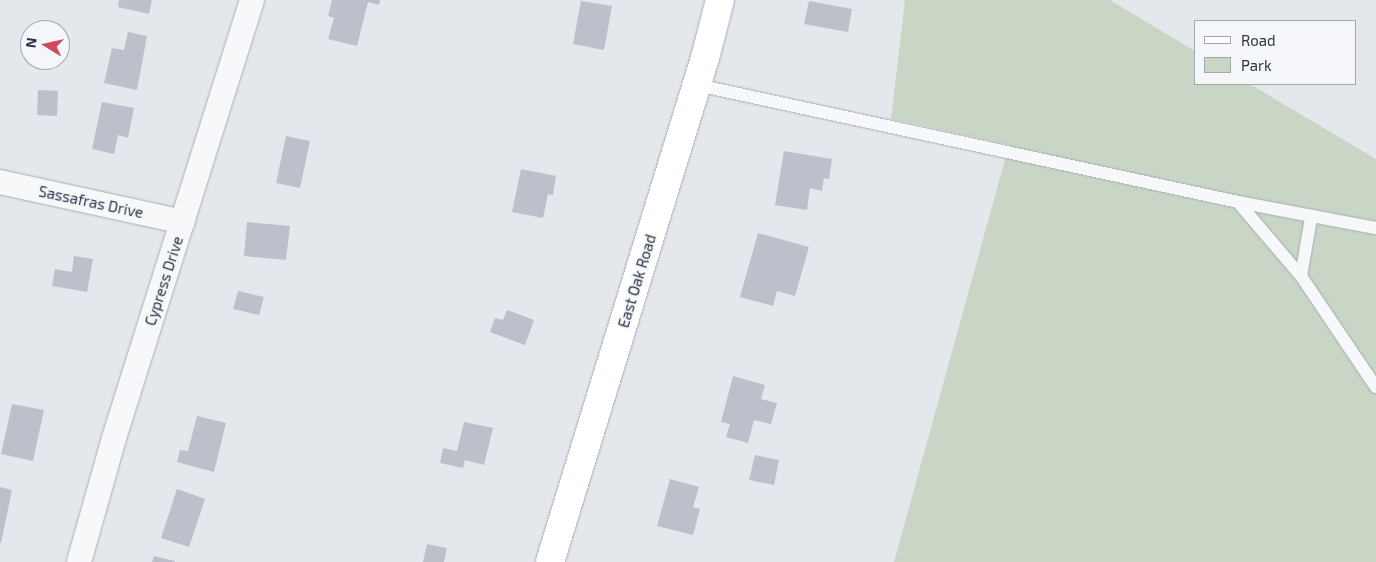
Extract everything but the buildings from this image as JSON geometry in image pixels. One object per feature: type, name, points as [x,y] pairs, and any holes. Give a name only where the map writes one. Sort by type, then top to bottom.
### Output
[{"type":"street","name":"Cypress Drive","points":[[78,562],[114,438],[252,0]]},
{"type":"street","name":"East Oak Road","points":[[550,562],[697,85],[720,0]]},
{"type":"street","name":"Sassafras Drive","points":[[0,182],[183,222]]},
{"type":"lane","points":[[697,85],[1311,218],[1376,228]]},
{"type":"lane","points":[[1238,202],[1301,276],[1376,387]]},
{"type":"lane","points":[[1301,276],[1311,218]]},
{"type":"green space","points":[[905,0],[1110,0],[1194,50],[1194,85],[1252,85],[1376,159],[1376,562],[894,562],[1009,145],[891,119]]}]
